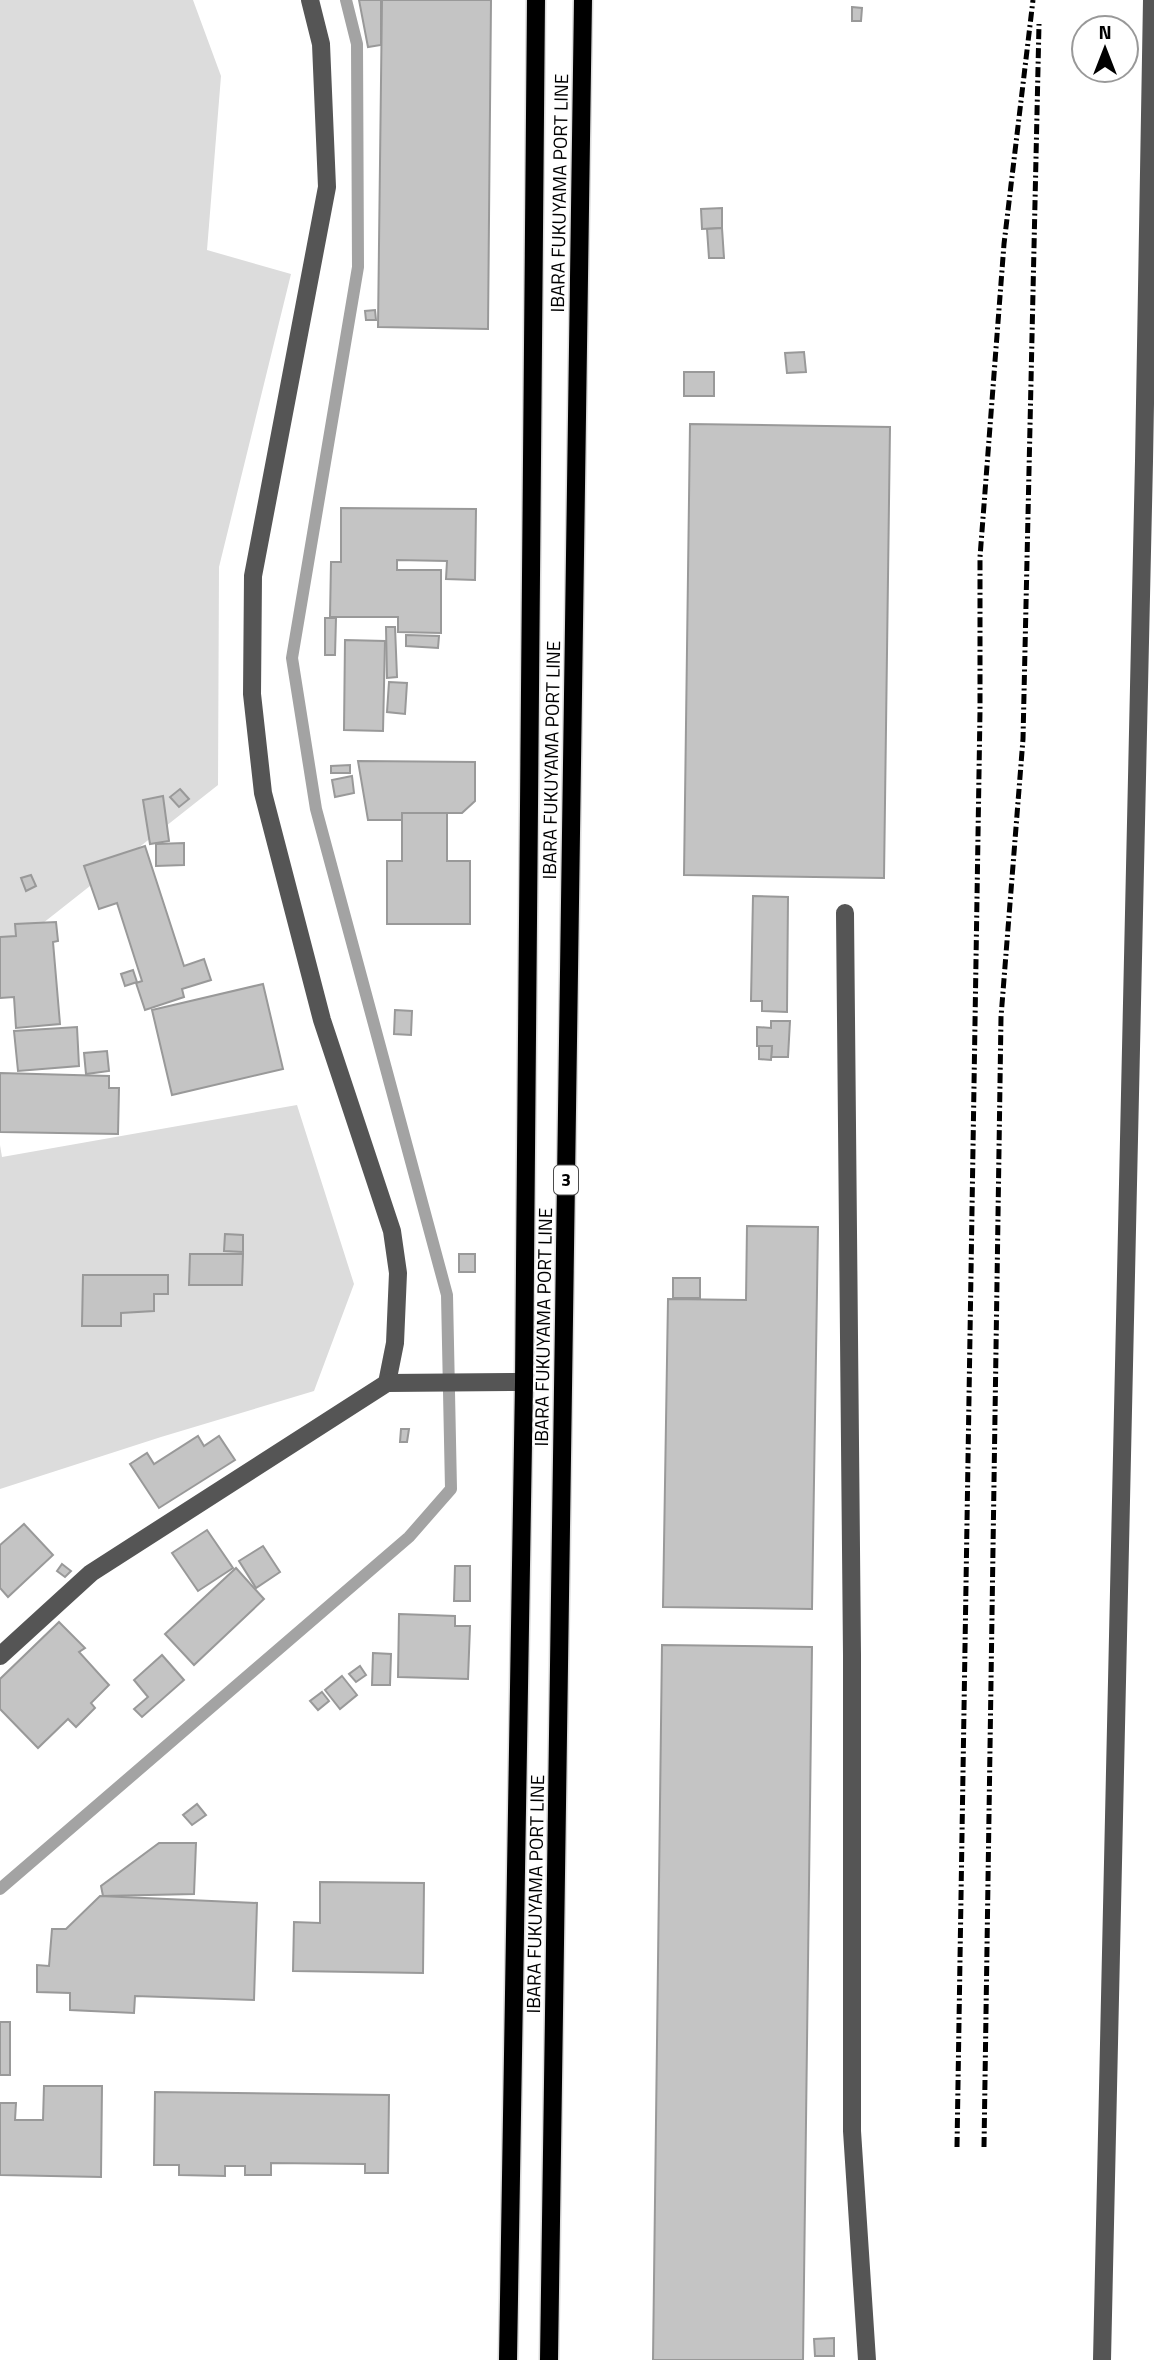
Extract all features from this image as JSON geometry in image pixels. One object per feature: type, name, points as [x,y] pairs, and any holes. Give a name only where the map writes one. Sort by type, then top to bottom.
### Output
[{"type":"main road","name":"IBARA FUKUYAMA PORT LINE","points":[[508,2360],[524,1382],[536,0]]},
{"type":"main road","name":"IBARA FUKUYAMA PORT LINE","points":[[549,2360],[583,0]]},
{"type":"street","points":[[310,0],[321,44],[327,187],[253,576],[252,694],[263,793],[323,1020],[392,1231],[397,1285],[396,1343],[387,1383]]},
{"type":"street","points":[[1102,2360],[1149,463],[1152,0]]},
{"type":"street","points":[[845,913],[852,1641],[852,2131],[867,2360]]},
{"type":"street","points":[[0,1656],[91,1573],[387,1383],[524,1382]]},
{"type":"shaded area","points":[[0,0],[193,0],[221,76],[207,250],[291,274],[219,567],[218,785],[0,957]]},
{"type":"shaded area","points":[[297,1105],[354,1284],[314,1391],[0,1489],[0,1145],[2,1157]]},
{"type":"building","points":[[359,0],[381,0],[381,45],[368,47]]},
{"type":"building","points":[[382,0],[491,0],[488,329],[378,327]]},
{"type":"building","points":[[852,7],[862,8],[861,21],[852,21]]},
{"type":"building","points":[[722,208],[722,228],[702,229],[701,209]]},
{"type":"building","points":[[722,228],[724,258],[709,258],[707,229]]},
{"type":"building","points":[[375,310],[376,320],[366,320],[365,311]]},
{"type":"building","points":[[804,352],[806,372],[787,373],[785,353]]},
{"type":"building","points":[[684,372],[714,372],[714,396],[684,396]]},
{"type":"building","points":[[690,424],[890,427],[884,878],[684,875]]},
{"type":"building","points":[[341,508],[476,509],[475,580],[446,579],[447,561],[397,560],[397,570],[441,570],[441,633],[398,632],[398,617],[330,617],[331,562],[341,562]]},
{"type":"building","points":[[325,618],[336,618],[335,655],[325,655]]},
{"type":"building","points":[[386,627],[395,627],[397,677],[387,678]]},
{"type":"building","points":[[406,635],[439,636],[438,648],[406,646]]},
{"type":"building","points":[[345,640],[385,641],[383,731],[344,730]]},
{"type":"building","points":[[389,682],[407,683],[405,714],[387,712]]},
{"type":"building","points":[[358,761],[475,762],[475,801],[462,813],[402,813],[402,820],[368,820]]},
{"type":"building","points":[[350,765],[350,773],[331,773],[331,766]]},
{"type":"building","points":[[352,776],[354,793],[335,797],[332,780]]},
{"type":"building","points":[[180,789],[189,799],[179,807],[170,797]]},
{"type":"building","points":[[163,796],[169,841],[150,844],[143,800]]},
{"type":"building","points":[[402,813],[447,813],[447,861],[470,861],[470,924],[387,924],[387,861],[402,861]]},
{"type":"building","points":[[184,843],[184,865],[156,866],[156,844]]},
{"type":"building","points":[[145,846],[184,966],[204,959],[211,980],[182,989],[184,997],[145,1010],[136,983],[142,981],[117,903],[99,909],[84,866]]},
{"type":"building","points":[[31,875],[36,886],[26,891],[21,878]]},
{"type":"building","points":[[753,896],[788,897],[787,1012],[762,1011],[762,1001],[751,1001]]},
{"type":"building","points":[[56,922],[58,941],[53,942],[60,1024],[16,1028],[14,997],[0,998],[0,937],[16,936],[15,924]]},
{"type":"building","points":[[133,970],[137,982],[125,986],[121,974]]},
{"type":"building","points":[[263,984],[283,1069],[172,1095],[152,1010]]},
{"type":"building","points":[[395,1010],[412,1011],[411,1035],[394,1034]]},
{"type":"building","points":[[771,1021],[790,1021],[788,1057],[771,1057],[772,1046],[757,1046],[757,1027],[771,1028]]},
{"type":"building","points":[[77,1027],[79,1066],[18,1071],[14,1031]]},
{"type":"building","points":[[759,1046],[772,1046],[771,1060],[759,1059]]},
{"type":"building","points":[[107,1051],[109,1071],[86,1074],[84,1053]]},
{"type":"building","points":[[0,1073],[109,1076],[109,1088],[119,1088],[118,1134],[0,1132]]},
{"type":"building","points":[[747,1226],[818,1227],[812,1609],[663,1607],[668,1299],[746,1300]]},
{"type":"building","points":[[225,1234],[243,1235],[243,1252],[224,1251]]},
{"type":"building","points":[[190,1254],[243,1254],[242,1285],[189,1285]]},
{"type":"building","points":[[459,1254],[475,1254],[475,1272],[459,1272]]},
{"type":"building","points":[[83,1275],[168,1275],[168,1294],[154,1294],[154,1311],[121,1313],[121,1326],[82,1326]]},
{"type":"building","points":[[673,1278],[700,1278],[700,1298],[673,1298]]},
{"type":"building","points":[[401,1429],[409,1429],[407,1442],[400,1442]]},
{"type":"building","points":[[198,1436],[204,1446],[219,1436],[235,1460],[159,1508],[130,1464],[147,1453],[154,1464]]},
{"type":"building","points":[[24,1524],[53,1555],[8,1597],[0,1588],[0,1545]]},
{"type":"building","points":[[207,1530],[233,1568],[198,1591],[172,1553]]},
{"type":"building","points":[[263,1546],[280,1572],[256,1588],[239,1561]]},
{"type":"building","points":[[62,1564],[71,1571],[65,1577],[57,1571]]},
{"type":"building","points":[[455,1566],[470,1566],[470,1601],[454,1601]]},
{"type":"building","points":[[236,1568],[264,1599],[194,1665],[165,1634]]},
{"type":"building","points":[[399,1614],[455,1616],[455,1626],[470,1626],[468,1679],[398,1677]]},
{"type":"building","points":[[59,1622],[85,1648],[79,1652],[109,1685],[91,1703],[95,1708],[76,1727],[68,1719],[38,1748],[0,1709],[0,1679]]},
{"type":"building","points":[[662,1645],[812,1647],[803,2360],[653,2360]]},
{"type":"building","points":[[373,1653],[391,1654],[390,1685],[372,1685]]},
{"type":"building","points":[[162,1655],[184,1680],[142,1717],[134,1709],[148,1697],[134,1680]]},
{"type":"building","points":[[360,1666],[366,1675],[356,1682],[349,1674]]},
{"type":"building","points":[[342,1676],[357,1695],[340,1709],[325,1690]]},
{"type":"building","points":[[322,1692],[329,1701],[318,1710],[310,1701]]},
{"type":"building","points":[[197,1804],[206,1815],[192,1825],[183,1815]]},
{"type":"building","points":[[159,1843],[196,1843],[194,1894],[103,1896],[101,1886]]},
{"type":"building","points":[[320,1882],[424,1883],[423,1973],[293,1971],[294,1922],[320,1923]]},
{"type":"building","points":[[100,1896],[257,1903],[254,2000],[135,1996],[134,2013],[70,2010],[70,1993],[37,1992],[37,1965],[49,1966],[52,1929],[66,1929]]},
{"type":"building","points":[[0,2022],[10,2022],[10,2075],[0,2075]]},
{"type":"building","points":[[44,2086],[102,2086],[101,2177],[0,2175],[0,2103],[16,2103],[15,2120],[43,2120]]},
{"type":"building","points":[[155,2092],[389,2095],[388,2173],[365,2173],[365,2164],[271,2163],[271,2175],[245,2175],[245,2166],[225,2166],[225,2176],[179,2175],[179,2165],[154,2165]]},
{"type":"building","points":[[834,2338],[834,2356],[815,2356],[814,2339]]},
{"type":"waterway","points":[[0,1889],[409,1537],[451,1489],[447,1295],[316,809],[292,658],[358,267],[357,44],[346,0]]},
{"type":"railway","points":[[957,2147],[980,711],[980,557],[1004,244],[1033,0]]},
{"type":"railway","points":[[984,2147],[1001,1017],[1023,739],[1039,24]]}]
